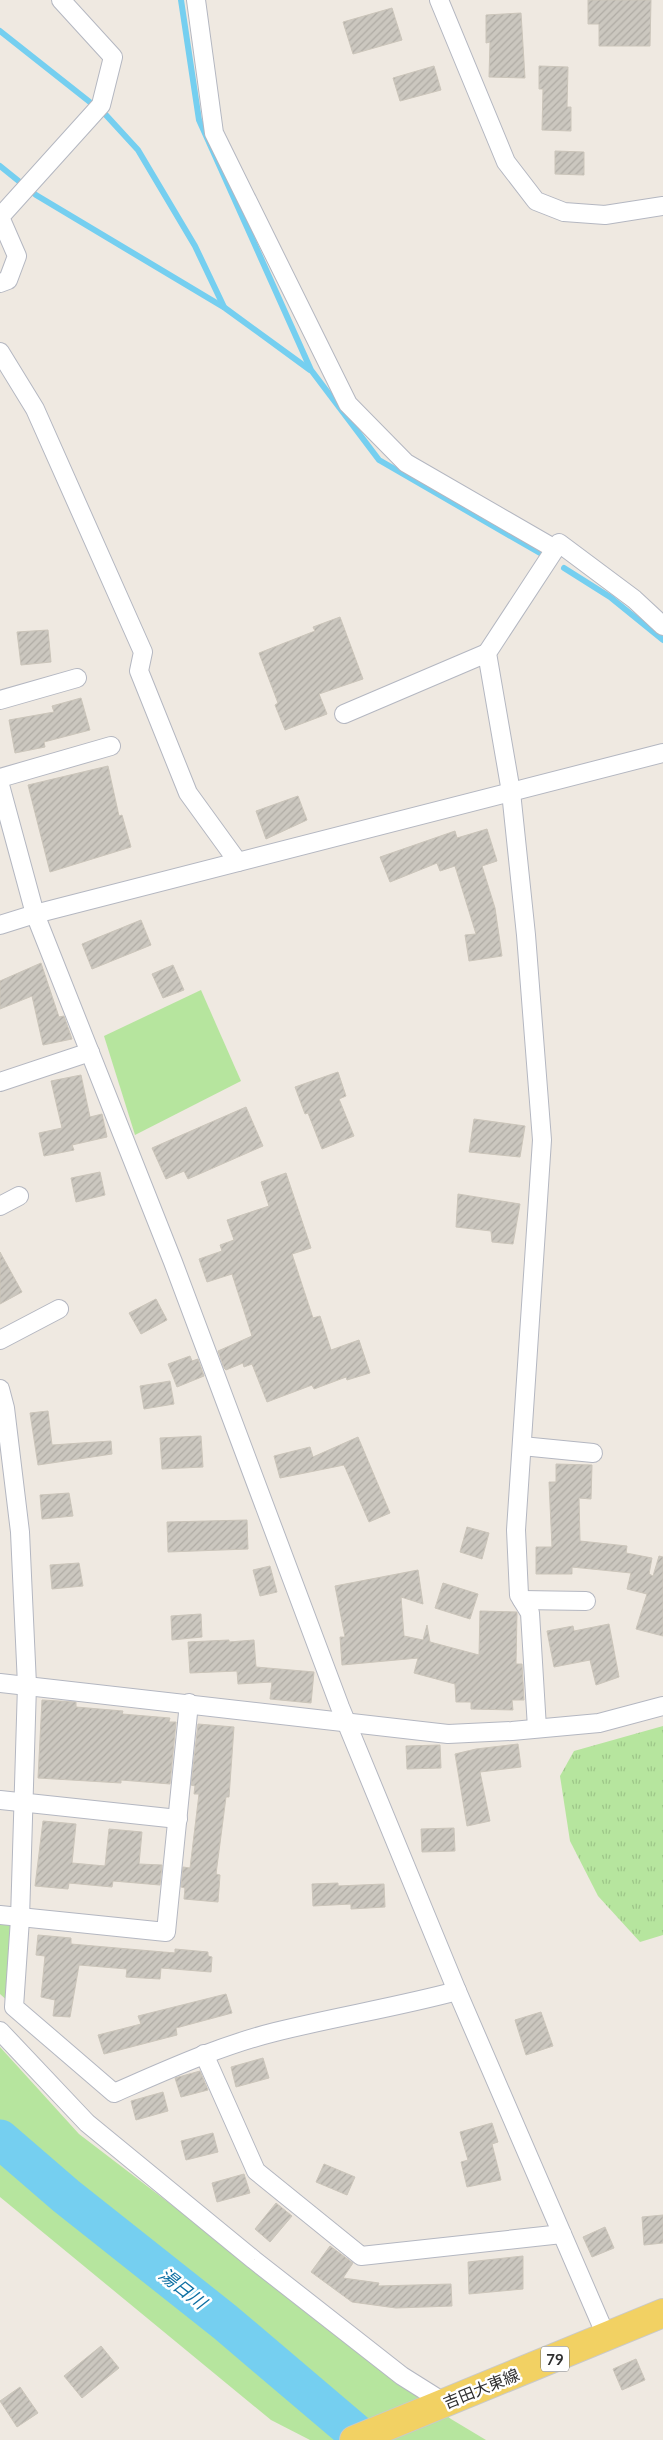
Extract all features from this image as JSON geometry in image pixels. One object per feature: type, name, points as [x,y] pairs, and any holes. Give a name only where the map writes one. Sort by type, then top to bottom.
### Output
[{"type":"main road","name":"吉田大東線","points":[[354,2440],[607,2338],[663,2313]]},
{"type":"street","points":[[0,283],[8,280],[17,256],[0,217],[101,105],[113,57],[61,0]]},
{"type":"street","points":[[196,0],[214,133],[348,404],[406,463],[555,549]]},
{"type":"street","points":[[439,0],[506,162],[536,201],[564,212],[605,215],[663,206]]},
{"type":"street","points":[[0,352],[35,409],[143,652],[139,671],[188,793],[238,862]]},
{"type":"street","points":[[344,714],[486,653],[559,543],[634,599],[663,626]]},
{"type":"street","points":[[486,653],[511,792],[526,935],[542,1140],[516,1530],[519,1595],[530,1613],[537,1728]]},
{"type":"street","points":[[0,700],[77,678]]},
{"type":"street","points":[[0,778],[111,746]]},
{"type":"street","points":[[0,925],[35,914],[663,753]]},
{"type":"street","points":[[0,785],[35,914],[173,1262],[340,1707],[348,1721],[457,1991],[607,2338]]},
{"type":"street","points":[[0,1082],[90,1052]]},
{"type":"street","points":[[0,1206],[19,1196]]},
{"type":"street","points":[[0,1340],[59,1309]]},
{"type":"street","points":[[0,1389],[5,1408],[20,1532],[28,1685],[20,1919],[14,2007],[114,2093],[204,2054],[274,2032],[393,2008],[457,1991]]},
{"type":"street","points":[[522,1446],[593,1453]]},
{"type":"street","points":[[522,1600],[586,1601]]},
{"type":"street","points":[[0,1683],[348,1721],[448,1734],[599,1723],[663,1706]]},
{"type":"street","points":[[0,1915],[20,1919],[166,1932],[189,1703]]},
{"type":"street","points":[[0,1800],[178,1819]]},
{"type":"street","points":[[0,2031],[87,2122],[254,2260],[441,2405]]},
{"type":"street","points":[[204,2054],[256,2171],[361,2256],[562,2234]]},
{"type":"green space","points":[[201,990],[241,1081],[135,1135],[104,1036]]},
{"type":"green space","points":[[663,1726],[663,1935],[640,1942],[598,1896],[570,1841],[560,1776],[574,1751]]},
{"type":"green space","points":[[0,1924],[13,1925],[10,2003],[0,1994]]},
{"type":"green space","points":[[0,2047],[79,2134],[451,2419],[486,2440],[310,2440],[271,2420],[0,2197]]},
{"type":"building","points":[[588,0],[651,0],[650,46],[599,46],[599,24],[588,24]]},
{"type":"building","points":[[392,8],[402,40],[353,54],[343,22]]},
{"type":"building","points":[[521,13],[525,78],[489,77],[490,42],[486,43],[486,15]]},
{"type":"building","points":[[434,66],[441,90],[400,101],[393,78]]},
{"type":"building","points":[[539,66],[568,67],[567,107],[571,107],[571,131],[542,130],[543,89],[539,89]]},
{"type":"building","points":[[555,151],[584,152],[584,175],[555,174]]},
{"type":"building","points":[[340,617],[363,679],[319,694],[327,714],[285,730],[275,705],[278,703],[259,653],[315,631],[313,627]]},
{"type":"building","points":[[48,630],[51,662],[21,665],[17,632]]},
{"type":"building","points":[[81,698],[90,730],[44,742],[45,747],[15,753],[9,720],[54,712],[52,706]]},
{"type":"building","points":[[108,766],[119,816],[122,815],[131,847],[50,872],[28,785]]},
{"type":"building","points":[[298,796],[307,820],[266,839],[256,811]]},
{"type":"building","points":[[487,829],[497,861],[482,866],[495,908],[502,956],[469,961],[465,935],[476,934],[455,866],[440,871],[437,863],[390,882],[380,857],[455,831],[457,838]]},
{"type":"building","points":[[141,920],[151,945],[92,969],[82,944]]},
{"type":"building","points":[[41,963],[59,1017],[64,1016],[72,1039],[43,1045],[32,996],[0,1009],[0,981]]},
{"type":"building","points":[[173,965],[184,990],[163,998],[152,974]]},
{"type":"building","points":[[338,1072],[346,1096],[339,1099],[354,1136],[322,1149],[308,1113],[305,1114],[295,1087]]},
{"type":"building","points":[[81,1075],[90,1117],[102,1114],[107,1137],[72,1145],[74,1150],[44,1156],[39,1133],[62,1128],[51,1081]]},
{"type":"building","points":[[246,1107],[263,1146],[188,1179],[184,1171],[166,1179],[152,1148]]},
{"type":"building","points":[[474,1119],[525,1126],[520,1157],[469,1152]]},
{"type":"building","points":[[100,1172],[105,1195],[76,1202],[71,1178]]},
{"type":"building","points":[[286,1173],[311,1248],[292,1254],[313,1318],[320,1316],[331,1350],[359,1340],[370,1373],[347,1380],[346,1377],[314,1389],[312,1385],[267,1402],[252,1364],[244,1367],[243,1363],[226,1370],[224,1368],[218,1351],[252,1336],[232,1274],[207,1282],[199,1259],[222,1251],[220,1245],[234,1240],[227,1220],[269,1206],[261,1182]]},
{"type":"building","points":[[458,1194],[520,1204],[513,1244],[492,1242],[491,1231],[456,1227]]},
{"type":"building","points":[[0,1252],[22,1292],[0,1304]]},
{"type":"building","points":[[156,1299],[167,1320],[141,1334],[129,1313]]},
{"type":"building","points":[[190,1356],[192,1361],[198,1359],[204,1376],[177,1387],[168,1364]]},
{"type":"building","points":[[170,1381],[174,1404],[144,1409],[140,1386]]},
{"type":"building","points":[[48,1411],[52,1445],[111,1441],[112,1454],[38,1465],[30,1413]]},
{"type":"building","points":[[201,1436],[203,1467],[162,1469],[160,1438]]},
{"type":"building","points":[[358,1437],[390,1513],[369,1522],[344,1465],[280,1478],[274,1456],[310,1447],[313,1457]]},
{"type":"building","points":[[556,1464],[592,1465],[591,1499],[579,1498],[580,1541],[627,1546],[626,1553],[652,1558],[649,1574],[653,1576],[659,1556],[663,1557],[663,1636],[636,1629],[647,1594],[627,1589],[631,1573],[572,1567],[572,1574],[536,1574],[536,1547],[552,1547],[549,1482],[556,1482]]},
{"type":"building","points":[[69,1493],[73,1516],[42,1519],[40,1495]]},
{"type":"building","points":[[247,1520],[248,1549],[168,1552],[167,1522]]},
{"type":"building","points":[[467,1527],[489,1533],[482,1559],[460,1552]]},
{"type":"building","points":[[79,1563],[83,1586],[52,1589],[50,1565]]},
{"type":"building","points":[[270,1566],[277,1592],[260,1596],[253,1570]]},
{"type":"building","points":[[418,1570],[423,1604],[401,1597],[404,1636],[423,1640],[427,1625],[430,1642],[479,1655],[480,1611],[517,1612],[516,1664],[522,1664],[524,1700],[512,1700],[513,1710],[471,1709],[471,1702],[456,1702],[455,1684],[414,1673],[418,1658],[342,1665],[340,1637],[345,1637],[335,1586]]},
{"type":"building","points":[[443,1583],[478,1594],[470,1619],[435,1608]]},
{"type":"building","points":[[201,1614],[202,1637],[172,1640],[171,1616]]},
{"type":"building","points":[[609,1624],[619,1677],[596,1685],[590,1660],[554,1667],[547,1631],[573,1626],[574,1631]]},
{"type":"building","points":[[229,1640],[229,1642],[254,1640],[256,1667],[314,1672],[311,1703],[270,1699],[272,1682],[238,1684],[237,1671],[190,1673],[188,1642]]},
{"type":"building","points":[[42,1700],[76,1702],[76,1707],[123,1711],[122,1714],[170,1718],[169,1722],[176,1722],[170,1784],[121,1780],[121,1783],[38,1778]]},
{"type":"building","points":[[198,1724],[234,1727],[229,1797],[226,1797],[216,1874],[220,1875],[218,1902],[184,1899],[185,1888],[181,1887],[183,1867],[190,1868],[199,1794],[194,1794],[195,1786],[191,1785]]},
{"type":"building","points":[[518,1744],[521,1767],[480,1772],[490,1821],[467,1826],[455,1754],[476,1749]]},
{"type":"building","points":[[440,1745],[441,1768],[407,1769],[406,1746]]},
{"type":"building","points":[[43,1821],[76,1824],[72,1863],[105,1866],[109,1829],[142,1832],[139,1864],[162,1865],[160,1885],[113,1881],[112,1887],[69,1883],[68,1889],[35,1886]]},
{"type":"building","points":[[454,1828],[455,1851],[422,1852],[421,1829]]},
{"type":"building","points":[[338,1883],[338,1886],[384,1884],[385,1907],[351,1909],[351,1904],[313,1906],[312,1884]]},
{"type":"building","points":[[38,1935],[71,1938],[71,1944],[175,1953],[175,1949],[208,1952],[208,1956],[212,1957],[211,1972],[161,1968],[160,1979],[126,1977],[127,1969],[79,1965],[70,2017],[53,2016],[55,2000],[41,1997],[45,1956],[36,1955]]},
{"type":"building","points":[[226,1994],[232,2013],[176,2028],[177,2035],[104,2054],[98,2035],[141,2024],[138,2016]]},
{"type":"building","points":[[541,2012],[553,2046],[526,2055],[515,2020]]},
{"type":"building","points":[[263,2058],[269,2078],[236,2087],[231,2067]]},
{"type":"building","points":[[200,2071],[208,2090],[181,2097],[175,2078]]},
{"type":"building","points":[[163,2092],[168,2111],[136,2120],[131,2101]]},
{"type":"building","points":[[492,2123],[498,2142],[492,2144],[501,2180],[467,2187],[461,2162],[468,2160],[460,2132]]},
{"type":"building","points":[[213,2133],[218,2152],[186,2160],[181,2141]]},
{"type":"building","points":[[324,2164],[355,2177],[347,2195],[316,2182]]},
{"type":"building","points":[[244,2174],[250,2193],[217,2202],[212,2183]]},
{"type":"building","points":[[276,2203],[292,2216],[270,2242],[255,2229]]},
{"type":"building","points":[[663,2215],[663,2243],[644,2245],[642,2217]]},
{"type":"building","points":[[605,2227],[614,2248],[592,2257],[583,2237]]},
{"type":"building","points":[[330,2246],[353,2263],[343,2278],[379,2283],[378,2286],[451,2284],[452,2306],[396,2308],[352,2302],[311,2272]]},
{"type":"building","points":[[523,2256],[523,2289],[469,2294],[468,2262]]},
{"type":"building","points":[[101,2346],[119,2368],[82,2398],[64,2376]]},
{"type":"building","points":[[636,2359],[645,2380],[622,2390],[613,2369]]},
{"type":"building","points":[[20,2387],[38,2413],[17,2427],[0,2401]]},
{"type":"waterway","points":[[181,0],[199,120],[311,370],[379,460],[540,553]]},
{"type":"waterway","points":[[0,31],[105,114],[138,150],[195,246],[224,307]]},
{"type":"waterway","points":[[0,166],[36,195],[225,308],[310,370]]},
{"type":"waterway","points":[[564,568],[610,597],[663,640]]},
{"type":"waterway","name":"湯日川","points":[[0,2139],[66,2196],[225,2322],[364,2440]]}]
